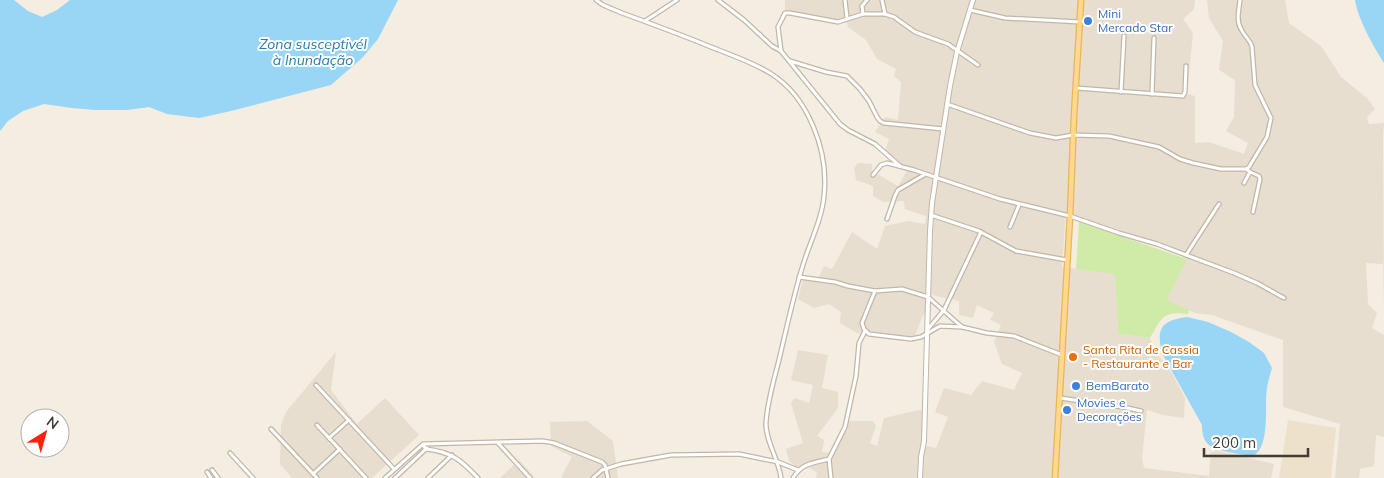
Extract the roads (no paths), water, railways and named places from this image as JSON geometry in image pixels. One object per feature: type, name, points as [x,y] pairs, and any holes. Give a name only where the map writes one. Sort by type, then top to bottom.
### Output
[{"type":"main road","points":[[1055,478],[1081,0]]},
{"type":"street","points":[[596,0],[622,13],[742,60],[770,73],[791,91],[809,117],[817,134],[824,173],[825,195],[823,207],[800,277],[773,384],[766,422],[767,433],[778,462],[781,478]]},
{"type":"street","points":[[645,21],[678,0]]},
{"type":"street","points":[[718,0],[744,20],[772,46],[782,51]]},
{"type":"street","points":[[845,0],[848,18]]},
{"type":"street","points":[[863,14],[862,6],[868,0]]},
{"type":"street","points":[[882,0],[885,14]]},
{"type":"street","points":[[920,478],[924,441],[931,215],[946,104],[957,52],[973,0]]},
{"type":"street","points":[[1240,0],[1239,24],[1252,47],[1255,85],[1272,118],[1267,137],[1249,167],[1244,183]]},
{"type":"street","points":[[970,10],[1005,18],[1080,22]]},
{"type":"street","points":[[901,167],[875,144],[840,124],[789,61],[782,51],[778,27],[785,13],[790,12],[838,22],[863,14],[885,14],[894,17],[914,32],[945,43],[978,65]]},
{"type":"street","points":[[1120,92],[1124,36]]},
{"type":"street","points":[[1152,94],[1154,38]]},
{"type":"street","points":[[789,61],[847,76],[869,101],[876,117],[884,123],[943,129]]},
{"type":"street","points":[[1076,88],[1183,96],[1185,92],[1186,66]]},
{"type":"street","points":[[946,104],[1030,133],[1056,138],[1073,135],[1106,136],[1162,148],[1180,159],[1218,169],[1248,170],[1259,176],[1260,179],[1253,212]]},
{"type":"street","points":[[873,175],[881,165],[886,163],[1019,205],[1070,216],[1186,255],[1242,277],[1284,298]]},
{"type":"street","points":[[887,219],[898,190],[925,174]]},
{"type":"street","points":[[1186,255],[1219,204]]},
{"type":"street","points":[[1010,226],[1019,205]]},
{"type":"street","points":[[931,215],[980,232],[1016,251],[1067,260]]},
{"type":"street","points":[[875,291],[862,323],[865,331],[874,335],[911,340],[921,337],[944,310],[980,232]]},
{"type":"street","points":[[800,277],[835,282],[875,291],[902,289],[928,297],[962,327]]},
{"type":"street","points":[[927,331],[940,326],[962,327],[987,333],[1014,336],[1062,355]]},
{"type":"street","points":[[831,478],[829,459],[845,427],[856,376],[859,343],[865,331]]},
{"type":"street","points":[[316,385],[394,469]]},
{"type":"street","points":[[1060,398],[1123,407],[1141,412]]},
{"type":"street","points":[[330,438],[349,420]]},
{"type":"street","points":[[317,425],[366,478]]},
{"type":"street","points":[[270,429],[316,478]]},
{"type":"street","points":[[385,478],[423,444],[497,442],[549,442],[597,459],[605,465],[608,478]]},
{"type":"street","points":[[497,442],[528,477]]},
{"type":"street","points":[[423,444],[426,449]]},
{"type":"street","points":[[395,478],[430,445]]},
{"type":"street","points":[[313,474],[340,449]]},
{"type":"street","points":[[426,449],[438,450],[452,455],[463,462],[478,478]]},
{"type":"street","points":[[230,452],[253,478]]},
{"type":"street","points":[[593,478],[606,468],[671,455],[738,454],[778,462],[798,470]]},
{"type":"street","points":[[428,478],[452,455]]},
{"type":"street","points":[[793,478],[798,470],[807,464],[829,459]]},
{"type":"street","points":[[212,470],[218,478]]},
{"type":"street","points":[[207,472],[211,478]]},
{"type":"water","name":"Zona susceptivél à Inundação","points":[[0,0],[14,0],[28,11],[42,17],[57,10],[70,0],[398,0],[378,39],[362,58],[331,85],[199,118],[167,114],[149,107],[127,110],[96,110],[44,104],[23,111],[8,121],[0,131]]},
{"type":"water","points":[[1355,0],[1384,0],[1384,63],[1363,24]]},
{"type":"water","points":[[1187,317],[1208,322],[1249,342],[1264,353],[1272,368],[1266,395],[1265,435],[1259,451],[1253,456],[1223,451],[1212,447],[1206,442],[1202,425],[1163,355],[1160,339],[1162,328],[1170,321]]},
{"type":"place","name":"Mini Mercado Star","points":[[1088,21]]},
{"type":"place","name":"Santa Rita de Cassia - Restaurante e Bar","points":[[1073,357]]},
{"type":"place","name":"BemBarato","points":[[1076,386]]},
{"type":"place","name":"Movies e Decorações","points":[[1067,410]]}]
